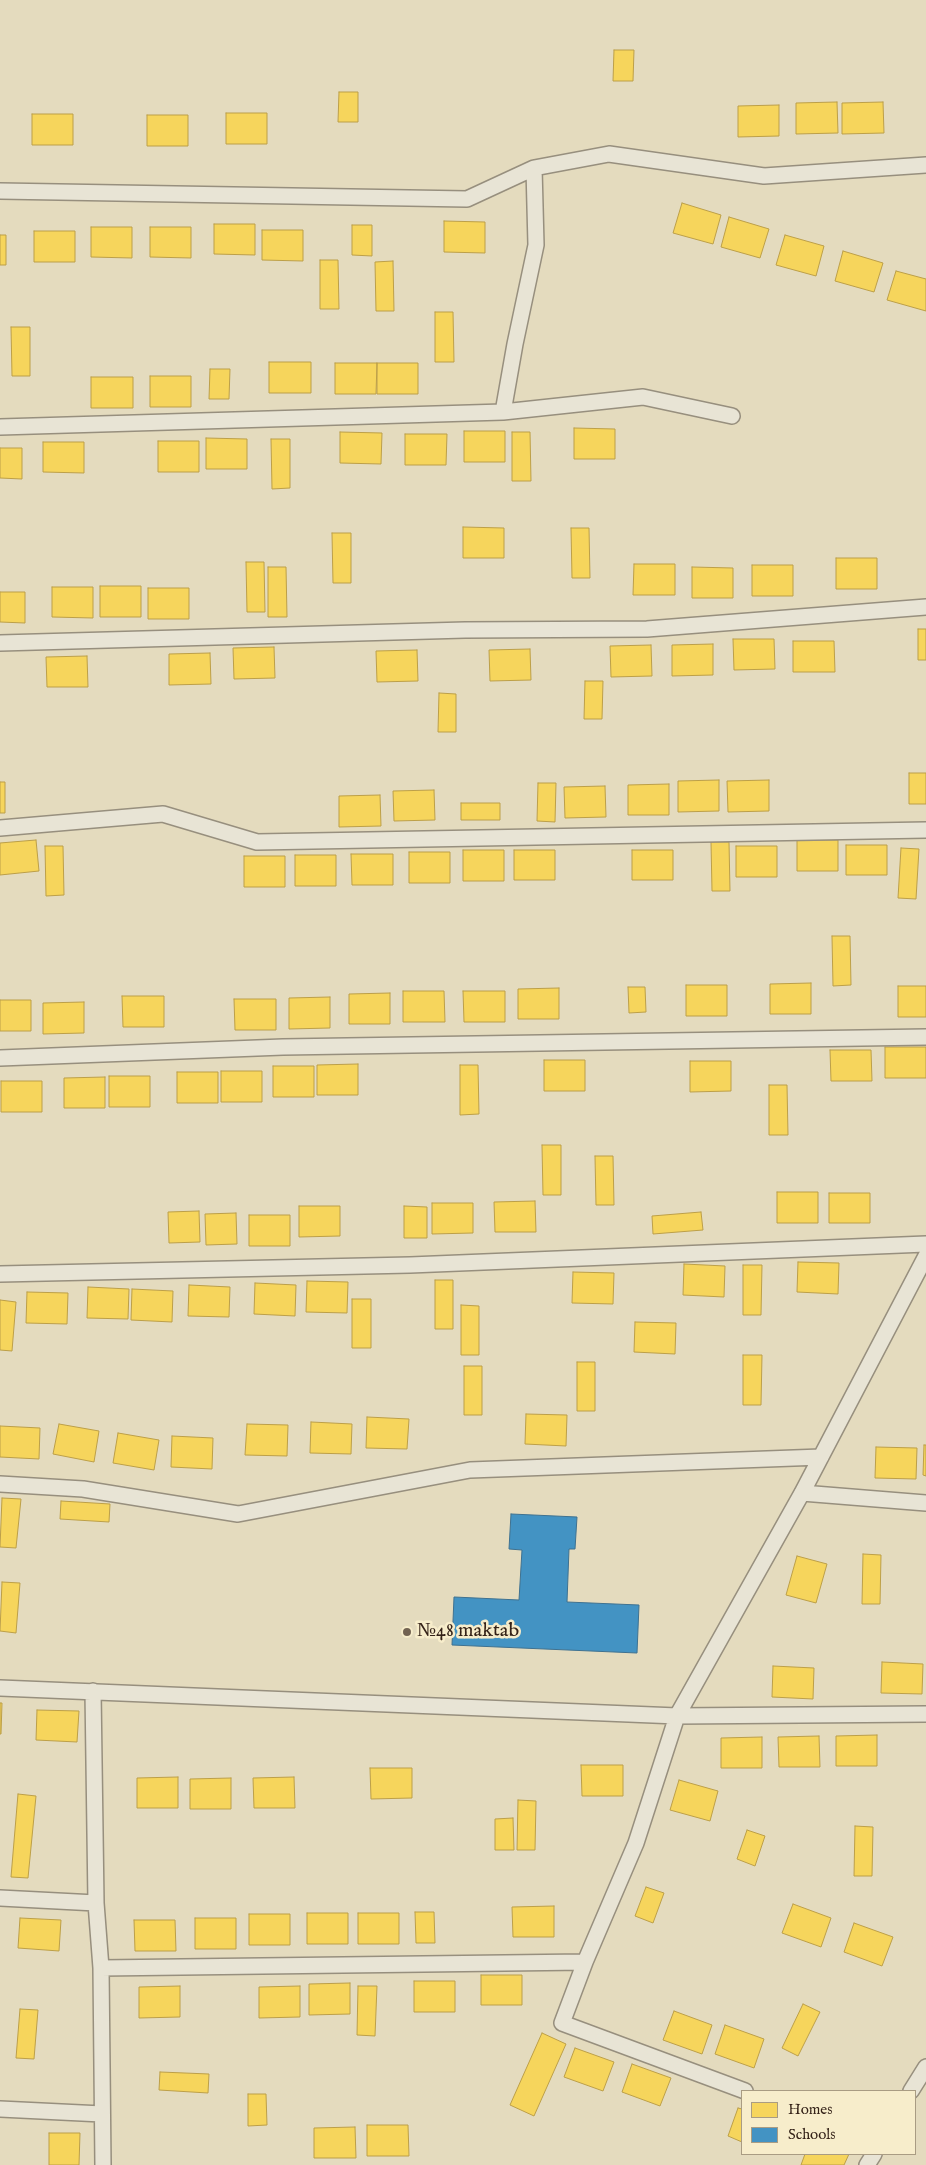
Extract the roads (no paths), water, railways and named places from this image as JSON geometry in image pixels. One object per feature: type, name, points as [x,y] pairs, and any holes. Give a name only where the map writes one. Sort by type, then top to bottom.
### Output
[{"type":"street","points":[[0,190],[467,199],[534,168],[609,154],[764,176],[926,165]]},
{"type":"street","points":[[503,412],[514,344],[536,246],[534,168]]},
{"type":"street","points":[[0,427],[503,412],[643,396],[732,416]]},
{"type":"street","points":[[0,643],[464,630],[647,629],[926,607]]},
{"type":"street","points":[[0,828],[163,814],[256,842],[926,830]]},
{"type":"street","points":[[0,1058],[283,1047],[926,1037]]},
{"type":"street","points":[[0,1274],[410,1265],[926,1244]]},
{"type":"street","points":[[742,2090],[562,2023],[585,1962],[636,1843],[677,1716],[802,1493],[925,1260]]},
{"type":"street","points":[[0,1484],[83,1490],[238,1514],[470,1470],[821,1457]]},
{"type":"street","points":[[802,1493],[926,1503]]},
{"type":"street","points":[[0,1688],[677,1716],[926,1714]]},
{"type":"street","points":[[93,1691],[96,1903],[101,1968],[103,2165]]},
{"type":"street","points":[[0,1898],[96,1903]]},
{"type":"street","points":[[101,1968],[585,1962]]},
{"type":"street","points":[[912,2090],[926,2067]]},
{"type":"street","points":[[0,2109],[102,2114]]},
{"type":"place","name":"№48 maktab","points":[[407,1632]]}]
